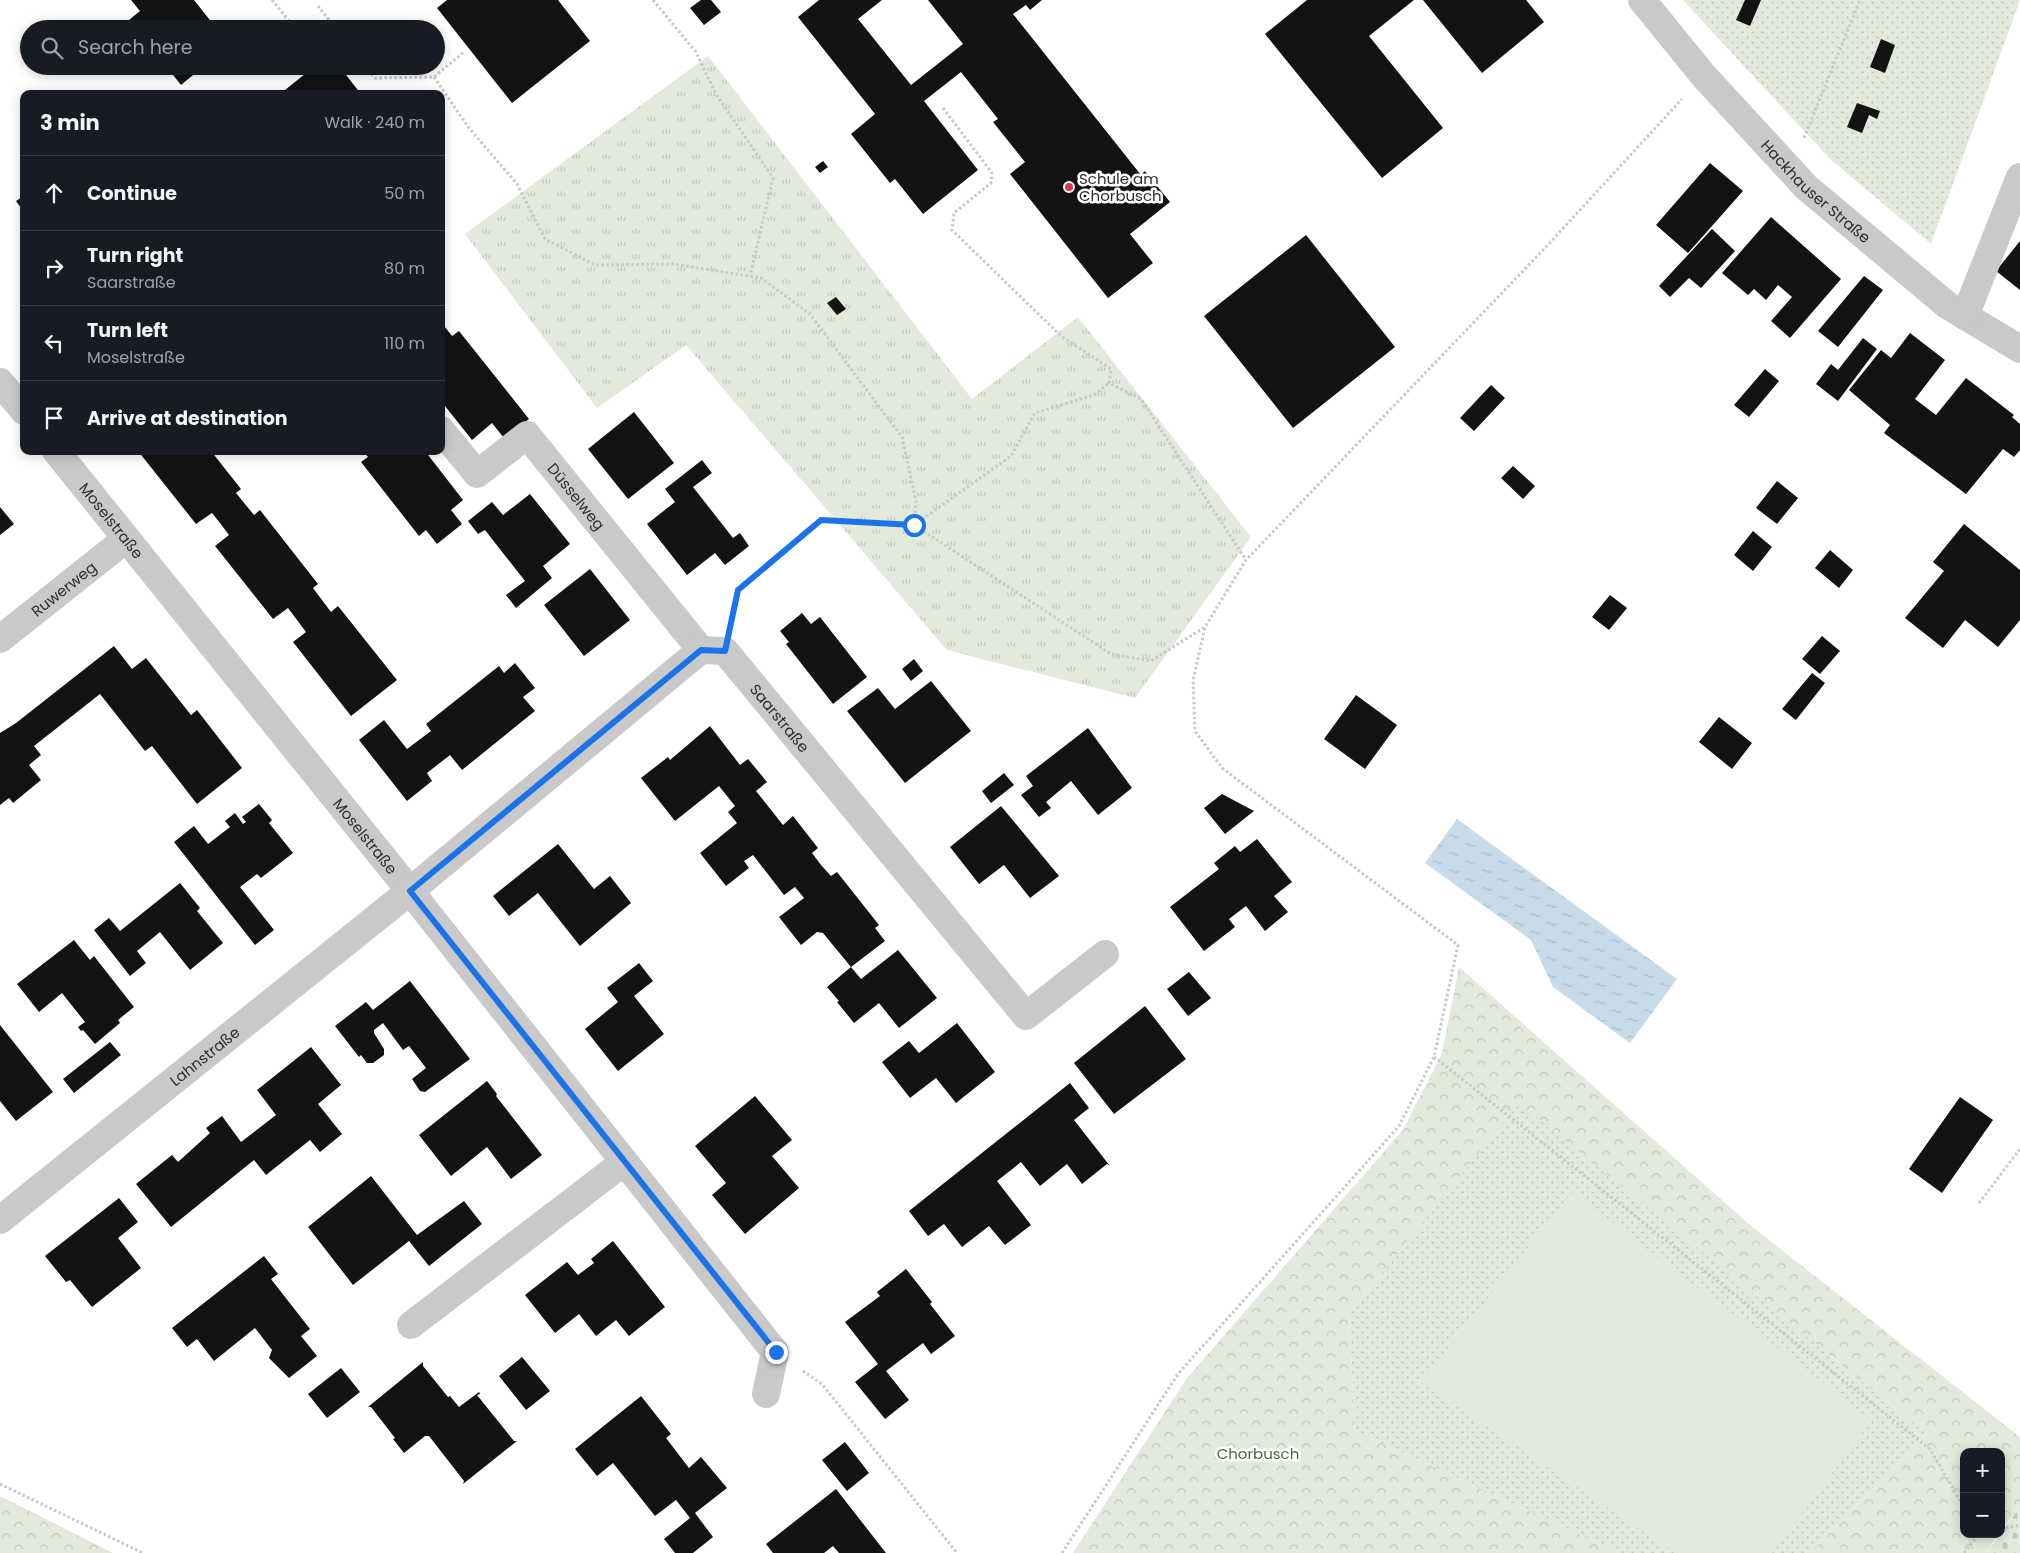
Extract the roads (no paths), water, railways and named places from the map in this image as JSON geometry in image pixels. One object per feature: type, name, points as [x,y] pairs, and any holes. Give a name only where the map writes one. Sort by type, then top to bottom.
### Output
[{"type":"street","name":"Hackhauser Straße","points":[[1642,0],[1703,75],[1791,172],[1947,305],[2020,349]]},
{"type":"street","points":[[1965,316],[2020,177]]},
{"type":"street","points":[[0,382],[20,406]]},
{"type":"street","name":"Düsselweg","points":[[445,435],[478,474],[527,435],[713,651]]},
{"type":"street","name":"Moselstraße","points":[[59,455],[410,891],[776,1352],[766,1394]]},
{"type":"street","name":"Ruwerweg","points":[[0,639],[126,539]]},
{"type":"street","points":[[410,891],[713,651]]},
{"type":"street","name":"Saarstraße","points":[[713,651],[1026,1016],[1105,954]]},
{"type":"street","name":"Lahnstraße","points":[[0,1220],[410,891]]},
{"type":"street","points":[[412,1326],[624,1162]]},
{"type":"water","points":[[1457,819],[1677,979],[1630,1043],[1553,987],[1531,940],[1425,863]]},
{"type":"place","name":"Schule am Chorbusch","points":[[1069,187]]},
{"type":"park label","name":"Chorbusch","points":[[1258,1453]]}]
